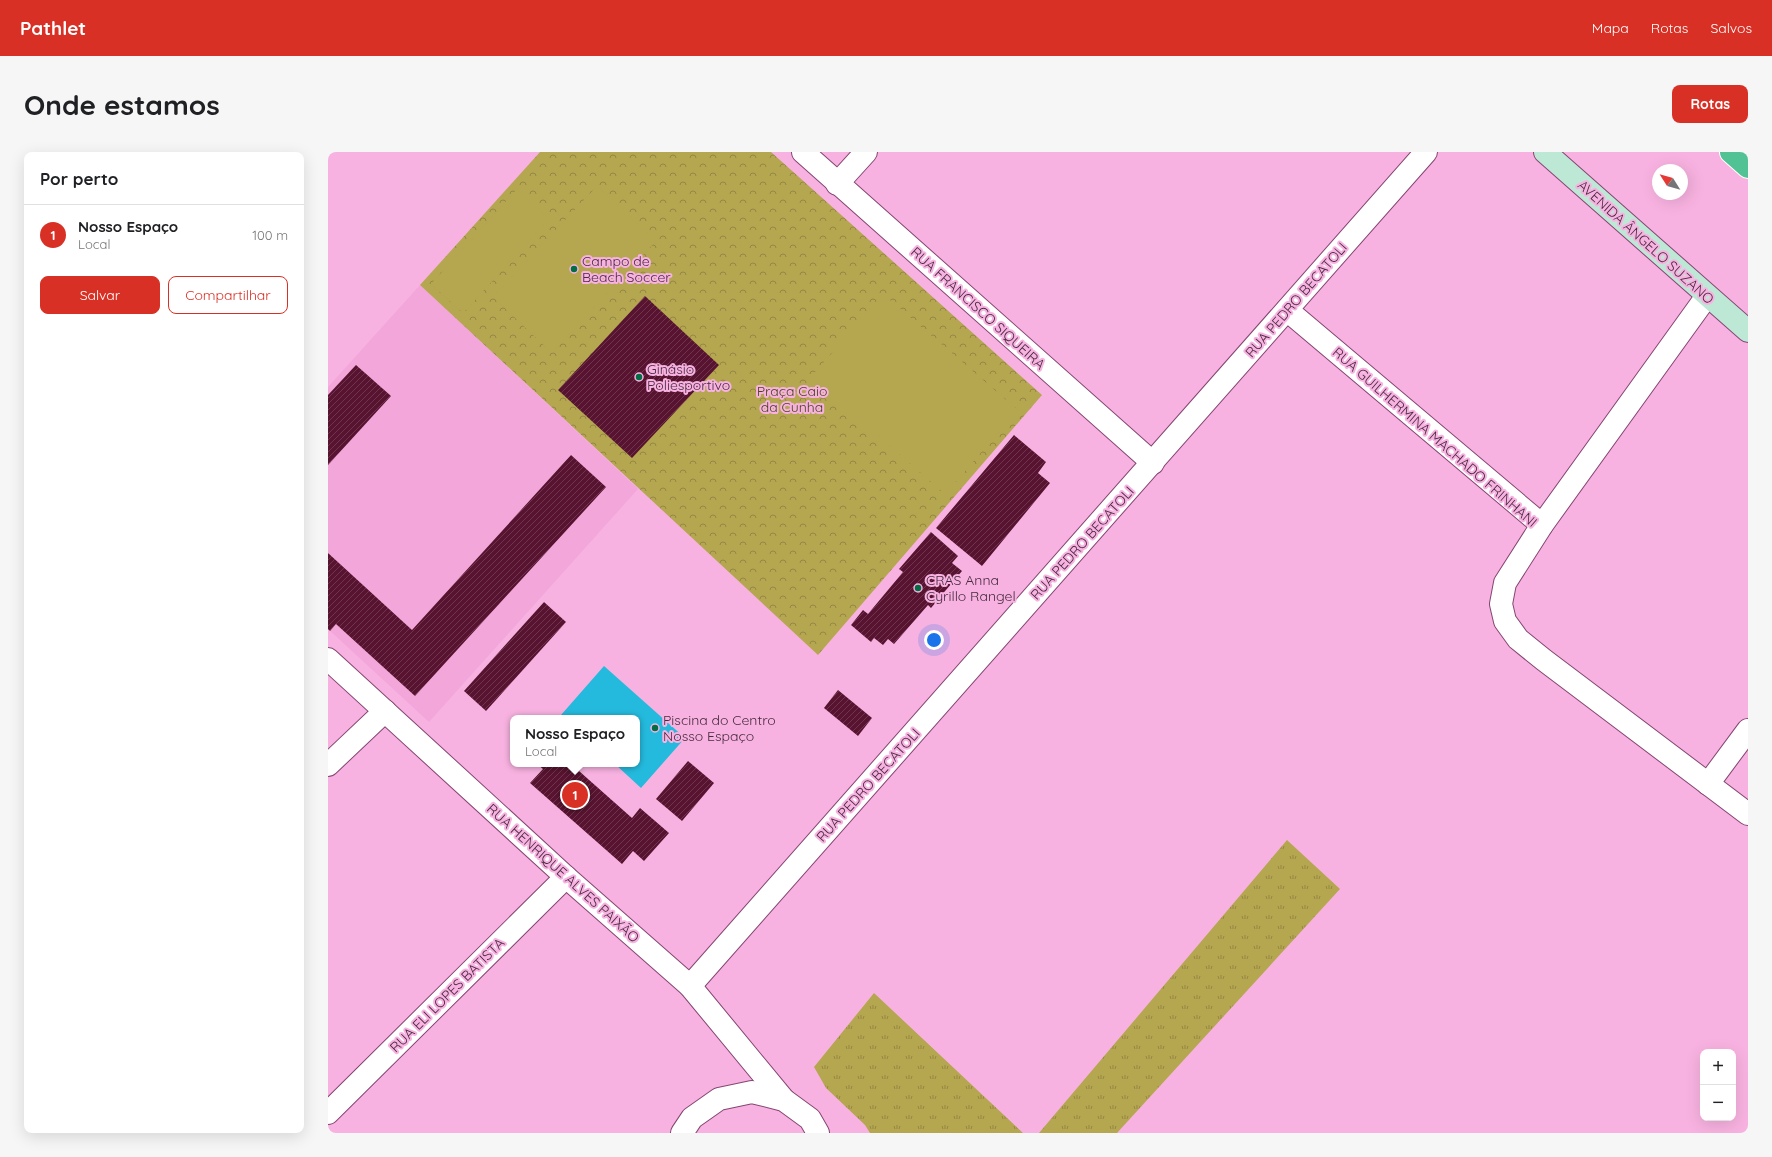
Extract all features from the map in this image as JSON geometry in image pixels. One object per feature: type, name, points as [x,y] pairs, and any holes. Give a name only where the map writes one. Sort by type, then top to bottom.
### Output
[{"type":"highway","points":[[1731,152],[1748,167]]},
{"type":"main road","name":"AVENIDA ÂNGELO SUZANO","points":[[1545,152],[1748,331]]},
{"type":"street","name":"RUA FRANCISCO SIQUEIRA","points":[[803,152],[837,184],[1153,463]]},
{"type":"street","points":[[837,184],[866,152]]},
{"type":"street","name":"RUA PEDRO BECATOLI","points":[[690,986],[1426,152]]},
{"type":"street","points":[[1542,525],[1707,296]]},
{"type":"street","name":"RUA GUILHERMINA MACHADO FRINHANI","points":[[1287,310],[1542,525],[1505,583],[1501,604],[1505,621],[1518,638],[1544,660],[1748,814]]},
{"type":"street","name":"RUA HENRIQUE ALVES PAIXÃO","points":[[328,659],[566,877],[690,986],[784,1100]]},
{"type":"street","points":[[328,765],[385,711]]},
{"type":"street","points":[[1708,784],[1748,730]]},
{"type":"street","name":"RUA ELI LOPES BATISTA","points":[[328,1113],[566,877]]},
{"type":"street","points":[[682,1133],[692,1118],[720,1099],[752,1092],[784,1100],[810,1120],[818,1133]]},
{"type":"shaded area","points":[[420,285],[638,489],[429,722],[328,629],[328,387]]},
{"type":"green space","name":"Praça Caio da Cunha","points":[[540,152],[771,152],[1042,395],[818,655],[420,285]]},
{"type":"green space","name":"Campo de Beach Soccer","points":[[597,186],[656,241],[552,353],[493,297]]},
{"type":"green space","points":[[517,189],[549,219],[463,313],[431,284]]},
{"type":"green space","points":[[883,294],[1018,410],[945,494],[811,377]]},
{"type":"green space","points":[[1287,840],[1340,889],[1117,1133],[1039,1133]]},
{"type":"green space","points":[[874,993],[1023,1133],[870,1133],[865,1125],[826,1088],[814,1067]]},
{"type":"water","name":"Piscina do Centro Nosso Espaço","points":[[604,666],[685,738],[641,788],[618,767],[640,767],[640,715],[561,715]]},
{"type":"building","name":"Ginásio Poliesportivo","points":[[645,296],[719,365],[632,458],[558,390]]},
{"type":"building","points":[[356,365],[391,396],[328,465],[328,395]]},
{"type":"building","points":[[1014,435],[1046,462],[1038,473],[1050,483],[982,566],[936,528]]},
{"type":"building","points":[[571,455],[606,487],[415,696],[336,624],[330,631],[328,629],[328,553],[412,630]]},
{"type":"building","name":"CRAS Anna Cyrillo Rangel","points":[[931,532],[958,556],[952,563],[962,571],[931,608],[928,605],[894,644],[888,639],[883,645],[874,638],[871,642],[851,625],[863,610],[868,614],[903,572],[899,569]]},
{"type":"building","points":[[544,602],[566,622],[486,711],[464,691]]},
{"type":"building","points":[[838,690],[872,718],[858,736],[824,708]]},
{"type":"building","points":[[688,761],[714,783],[682,821],[656,799]]},
{"type":"building","points":[[541,767],[582,767],[579,771],[632,818],[640,808],[669,833],[644,861],[633,851],[622,864],[530,783],[543,769]]},
{"type":"place","name":"Campo de Beach Soccer","points":[[574,269]]},
{"type":"place","name":"Ginásio Poliesportivo","points":[[639,377]]},
{"type":"place","name":"CRAS Anna Cyrillo Rangel","points":[[918,588]]},
{"type":"place","name":"Piscina do Centro Nosso Espaço","points":[[655,728]]},
{"type":"place","name":"Nosso Espaço","points":[[575,795]]}]
